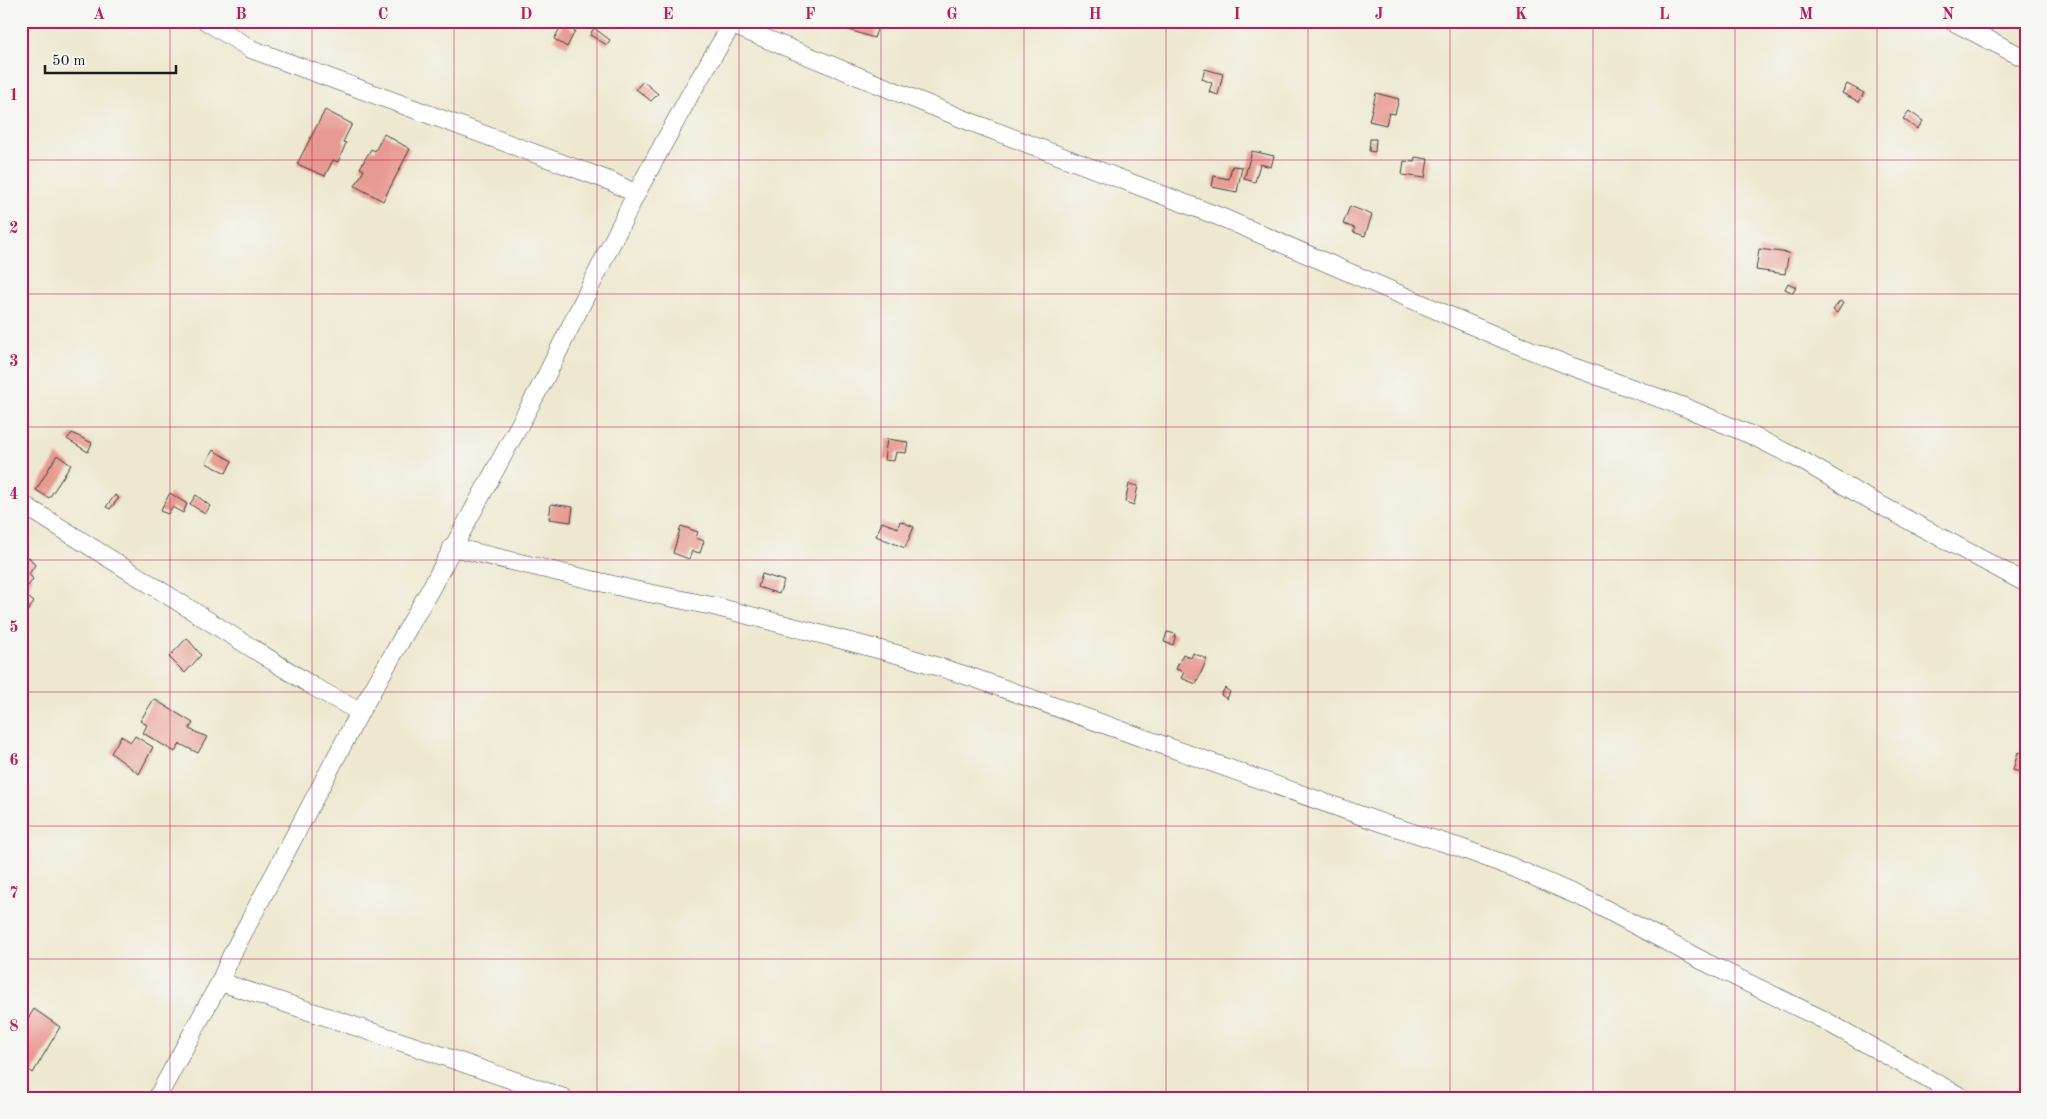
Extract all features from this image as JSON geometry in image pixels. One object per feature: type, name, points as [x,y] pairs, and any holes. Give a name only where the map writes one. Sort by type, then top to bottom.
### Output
[{"type":"street","points":[[206,21],[252,48],[270,56],[610,181],[636,194]]},
{"type":"street","points":[[1952,21],[2026,59]]},
{"type":"street","points":[[157,1098],[220,982],[232,954],[360,712],[546,376],[636,194],[701,76],[733,23],[971,122],[1223,218],[1549,357],[1751,434],[2026,583]]},
{"type":"street","points":[[21,503],[314,687],[360,712]]},
{"type":"street","points":[[452,547],[634,590],[717,607],[904,656],[974,678],[1382,823],[1458,847],[1512,867],[1590,901],[1705,962],[1822,1019],[1963,1098]]},
{"type":"street","points":[[220,982],[384,1035],[564,1098]]},
{"type":"building","points":[[848,21],[872,21],[879,24],[874,38],[846,29]]},
{"type":"building","points":[[563,23],[575,31],[567,47],[554,39]]},
{"type":"building","points":[[594,28],[610,40],[607,45],[590,35]]},
{"type":"building","points":[[1205,69],[1223,74],[1218,95],[1209,92],[1212,83],[1202,79]]},
{"type":"building","points":[[643,81],[658,94],[651,101],[636,89]]},
{"type":"building","points":[[1847,84],[1864,93],[1859,102],[1842,93]]},
{"type":"building","points":[[1376,93],[1399,99],[1395,114],[1389,113],[1386,125],[1369,121]]},
{"type":"building","points":[[325,110],[352,124],[343,142],[346,143],[338,162],[333,160],[325,176],[297,164]]},
{"type":"building","points":[[1909,111],[1923,121],[1917,129],[1903,119]]},
{"type":"building","points":[[384,134],[410,149],[383,201],[355,186],[364,170],[360,168],[371,149],[375,151]]},
{"type":"building","points":[[1370,139],[1376,139],[1375,152],[1369,151]]},
{"type":"building","points":[[1252,151],[1274,156],[1271,167],[1260,164],[1255,182],[1244,179]]},
{"type":"building","points":[[1415,157],[1428,159],[1425,178],[1402,175],[1404,161],[1414,162]]},
{"type":"building","points":[[1232,166],[1242,167],[1237,192],[1212,187],[1214,176],[1229,179]]},
{"type":"building","points":[[1350,206],[1372,215],[1365,236],[1353,232],[1355,228],[1343,224]]},
{"type":"building","points":[[1759,249],[1789,253],[1785,274],[1756,270]]},
{"type":"building","points":[[1788,283],[1796,287],[1793,293],[1785,289]]},
{"type":"building","points":[[1840,301],[1843,303],[1837,313],[1833,310]]},
{"type":"building","points":[[72,433],[92,443],[88,452],[67,439]]},
{"type":"building","points":[[887,439],[908,442],[906,453],[896,452],[894,461],[884,460]]},
{"type":"building","points":[[213,450],[232,461],[226,473],[206,463]]},
{"type":"building","points":[[57,455],[71,465],[49,498],[36,490]]},
{"type":"building","points":[[1129,484],[1138,486],[1134,505],[1125,502]]},
{"type":"building","points":[[170,493],[187,504],[183,513],[172,507],[168,514],[160,511]]},
{"type":"building","points":[[115,495],[119,498],[110,509],[106,507]]},
{"type":"building","points":[[196,495],[210,506],[205,514],[190,504]]},
{"type":"building","points":[[551,504],[573,507],[571,522],[549,519]]},
{"type":"building","points":[[900,521],[914,527],[905,548],[876,536],[882,522],[898,528]]},
{"type":"building","points":[[681,526],[698,532],[696,538],[704,541],[700,553],[692,551],[689,559],[673,553]]},
{"type":"building","points":[[29,557],[35,565],[29,574],[33,579],[26,589],[21,585],[21,562]]},
{"type":"building","points":[[762,574],[784,581],[779,594],[758,587]]},
{"type":"building","points":[[21,592],[34,602],[26,613],[21,609]]},
{"type":"building","points":[[1167,632],[1176,634],[1173,645],[1164,642]]},
{"type":"building","points":[[187,638],[201,655],[185,673],[169,657]]},
{"type":"building","points":[[1193,653],[1207,659],[1196,684],[1181,678],[1184,672],[1176,669],[1183,654],[1191,658]]},
{"type":"building","points":[[1225,688],[1230,692],[1227,699],[1221,695]]},
{"type":"building","points":[[154,699],[193,723],[189,729],[207,737],[198,753],[180,744],[175,752],[143,733],[147,725],[140,721]]},
{"type":"building","points":[[121,736],[131,742],[135,736],[153,747],[139,774],[111,753]]},
{"type":"building","points":[[2018,752],[2026,754],[2024,773],[2013,770]]},
{"type":"building","points":[[34,1009],[60,1027],[33,1073],[21,1064],[21,1030]]}]
